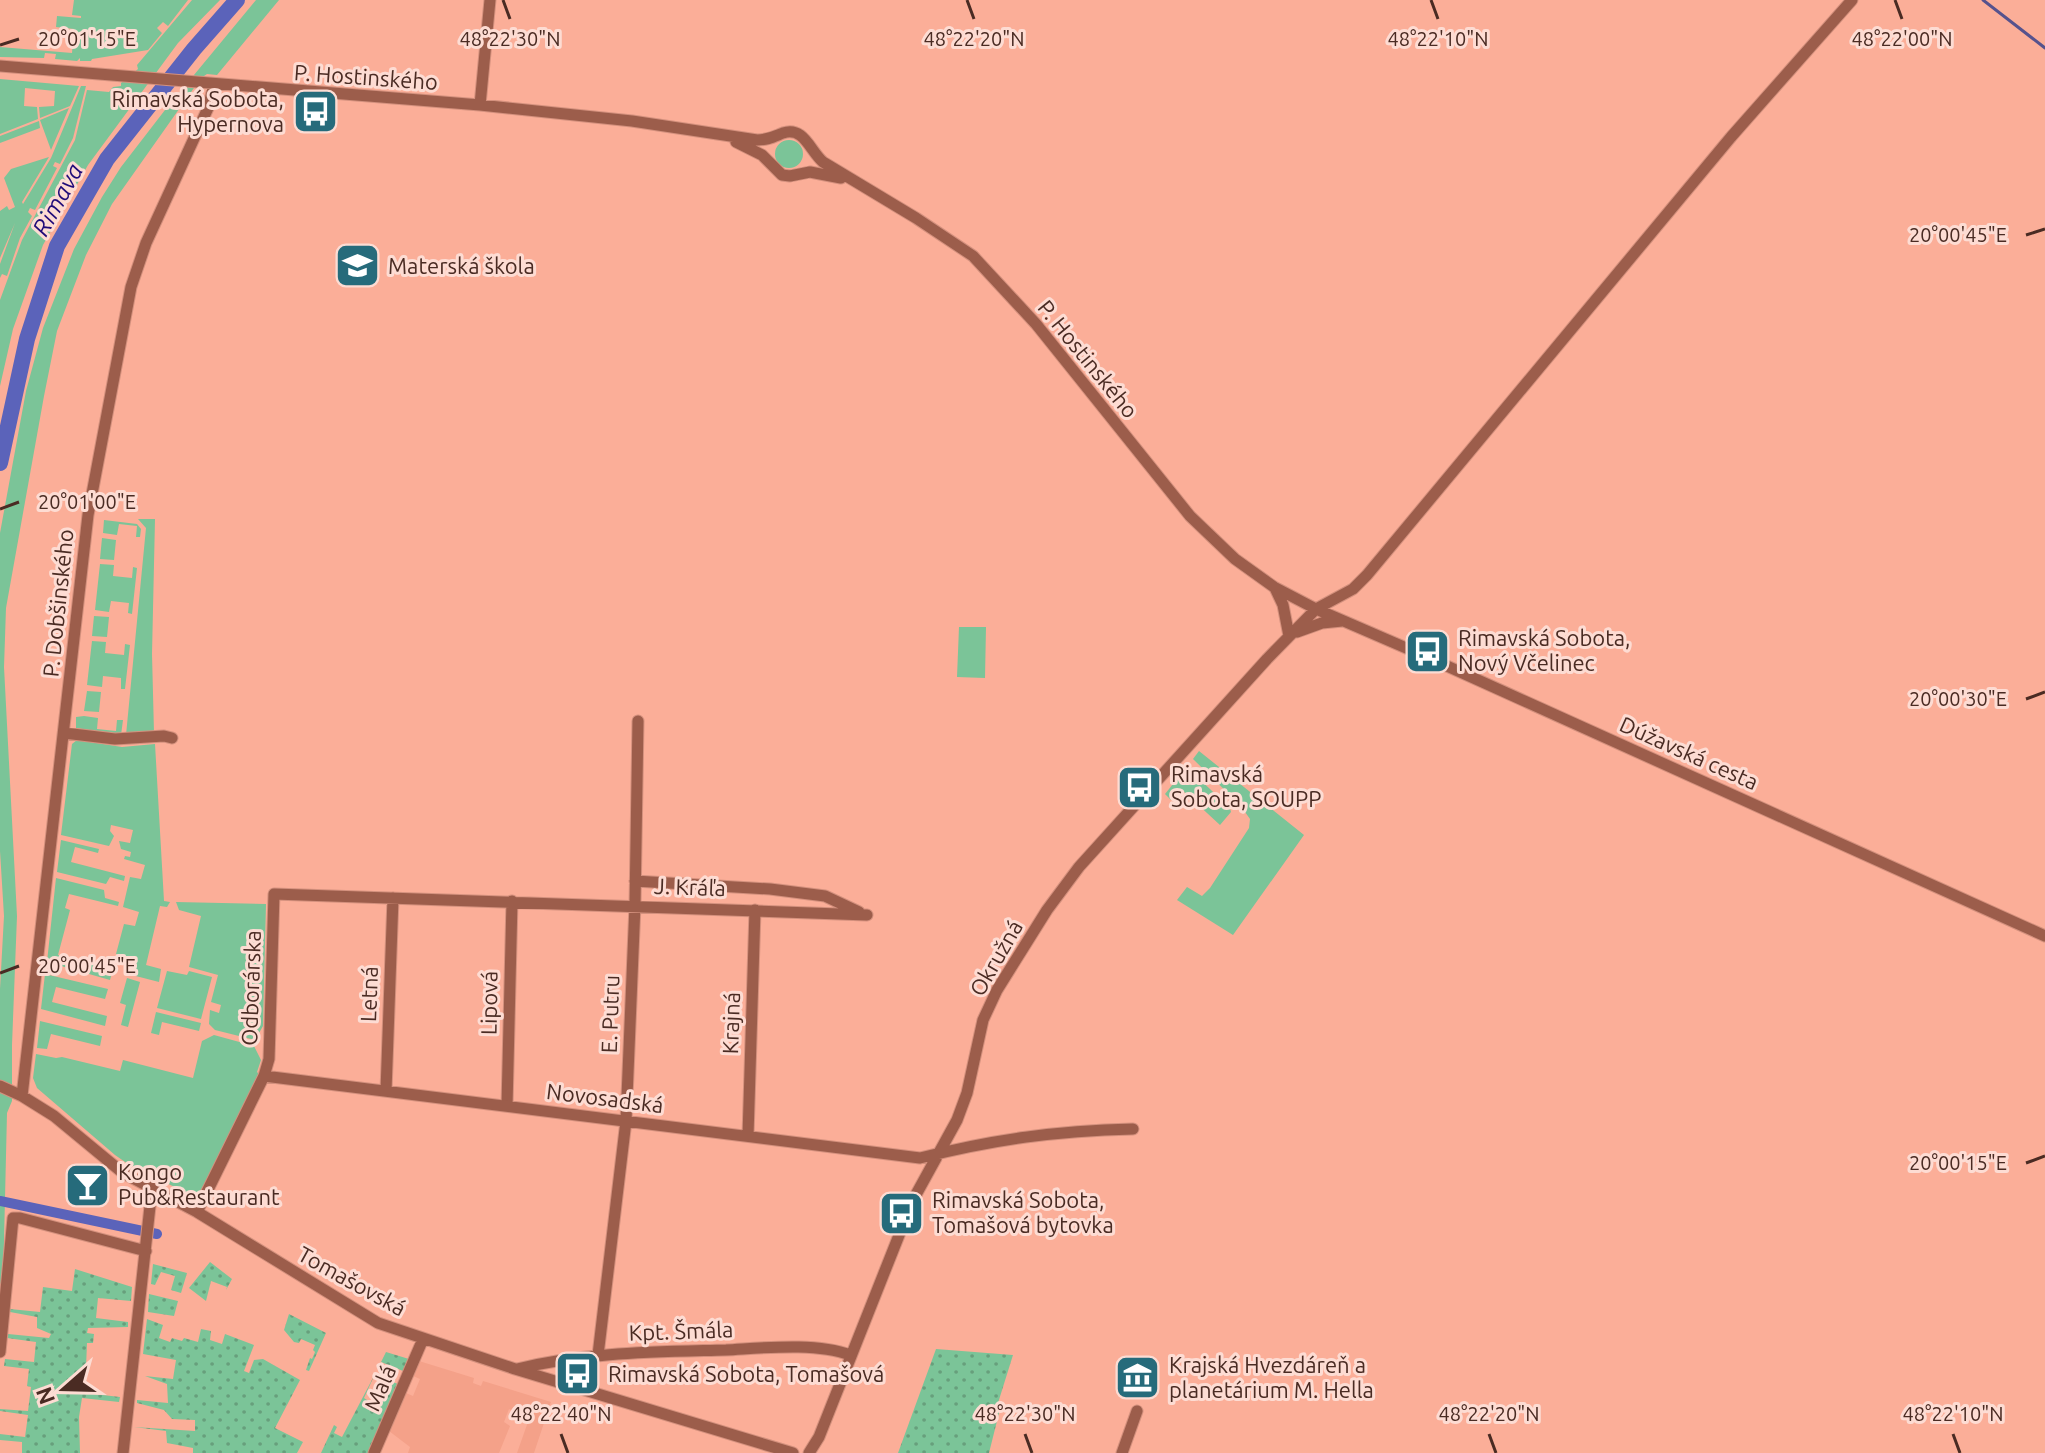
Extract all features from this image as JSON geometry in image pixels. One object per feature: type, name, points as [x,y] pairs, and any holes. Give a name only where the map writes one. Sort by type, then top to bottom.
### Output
[{"type":"street","points":[[480,105],[490,0]]},
{"type":"street","name":"Okružná","points":[[809,1453],[819,1437],[913,1200],[940,1153],[967,1093],[983,1020],[997,990],[1047,910],[1079,867],[1289,636],[1316,609],[1353,589],[1367,575],[1731,137],[1852,0]]},
{"type":"street","name":"P. Hostinského","points":[[0,66],[480,105],[632,121],[728,137],[774,139],[784,133],[796,133],[823,162],[973,256],[1036,324],[1190,516],[1235,559],[1274,587],[1316,609]]},
{"type":"street","name":"P. Dobšinského","points":[[22,1096],[88,515],[131,287],[146,243],[208,108],[209,84]]},
{"type":"street","name":"P. Hostinského","points":[[728,137],[768,161],[782,175],[819,173],[850,180]]},
{"type":"street","points":[[768,161],[768,148],[774,139]]},
{"type":"street","points":[[802,173],[810,162],[811,149]]},
{"type":"street","points":[[1274,587],[1283,605],[1289,636]]},
{"type":"street","name":"Dúžavská cesta","points":[[1316,609],[2045,936]]},
{"type":"street","name":"Okružná","points":[[1289,636],[1322,623],[1343,620]]},
{"type":"street","name":"E. Putru","points":[[598,1355],[626,1121],[635,905],[638,721]]},
{"type":"street","points":[[64,733],[115,739],[172,738]]},
{"type":"street","name":"J. Kráľa","points":[[274,894],[867,915],[825,896],[770,889],[635,881]]},
{"type":"street","name":"Odborárska","points":[[197,1212],[264,1076],[269,1059],[274,894]]},
{"type":"street","name":"Letná","points":[[386,1091],[393,898]]},
{"type":"street","name":"Lipová","points":[[507,1106],[512,901]]},
{"type":"street","name":"Krajná","points":[[748,1136],[755,910]]},
{"type":"street","name":"Novosadská","points":[[264,1076],[920,1158],[1011,1137],[1133,1129]]},
{"type":"street","name":"Tomašovská","points":[[0,1086],[54,1116],[123,1173],[197,1212],[378,1323],[515,1369],[793,1453]]},
{"type":"street","points":[[123,1453],[152,1188]]},
{"type":"street","points":[[0,1352],[13,1218],[147,1239]]},
{"type":"street","name":"Malá","points":[[374,1453],[423,1339]]},
{"type":"street","name":"Kpt. Šmála","points":[[515,1369],[546,1361],[598,1355],[768,1348],[834,1350],[850,1355]]},
{"type":"street","points":[[1122,1453],[1137,1411]]},
{"type":"shaded area","points":[[419,1361],[474,1378],[473,1383],[481,1386],[483,1381],[551,1402],[534,1453],[517,1453],[529,1419],[509,1409],[504,1422],[510,1426],[499,1453],[408,1453],[410,1447],[389,1431],[406,1393],[413,1396],[420,1379],[413,1376]]},
{"type":"green space","points":[[74,0],[188,0],[168,26],[163,22],[157,28],[162,33],[148,50],[91,61],[55,59],[56,54],[45,53],[44,58],[0,57],[0,47],[72,53],[74,29],[56,27],[57,16],[81,18],[72,15]]},
{"type":"green space","points":[[192,0],[220,0],[178,43],[88,165],[43,245],[13,329],[0,386],[0,300],[22,240],[75,140],[87,90],[109,92],[113,87],[121,86]]},
{"type":"green space","points":[[256,0],[279,0],[217,75],[207,74],[201,78],[112,204],[86,255],[57,331],[44,396],[6,608],[4,667],[17,916],[12,1101],[7,1113],[0,1311],[0,989],[4,916],[0,851],[0,533],[26,391],[43,328],[74,249],[102,197],[165,110]]},
{"type":"green space","points":[[0,79],[79,86],[70,106],[40,118],[39,107],[54,106],[55,91],[25,88],[24,106],[37,107],[38,119],[0,134]]},
{"type":"green space","points":[[81,86],[86,86],[73,138],[60,164],[55,162],[53,166],[57,168],[35,210],[30,208],[28,212],[32,216],[20,238],[7,276],[2,274],[0,278],[0,264],[15,223],[0,258],[0,211],[7,206],[9,210],[15,207],[4,178],[11,169],[49,157],[23,204],[51,158]]},
{"type":"green space","points":[[69,108],[51,150],[40,120]]},
{"type":"green space","points":[[39,121],[40,128],[0,143],[0,136]]},
{"type":"green space","points":[[789,140],[799,144],[803,154],[799,164],[789,168],[779,164],[775,154],[779,144]]},
{"type":"green space","points":[[138,519],[155,519],[154,733],[126,735],[146,528]]},
{"type":"green space","points":[[104,520],[137,524],[141,529],[140,537],[136,537],[137,526],[119,524],[117,535],[103,533]]},
{"type":"green space","points":[[102,538],[116,540],[114,560],[100,559]]},
{"type":"green space","points":[[100,564],[114,565],[113,576],[132,578],[133,567],[137,568],[132,614],[128,613],[129,603],[111,601],[109,612],[95,610]]},
{"type":"green space","points":[[94,616],[109,617],[107,637],[92,636]]},
{"type":"green space","points":[[959,627],[986,627],[985,678],[957,677]]},
{"type":"green space","points":[[92,641],[106,642],[105,653],[124,655],[125,644],[130,645],[125,689],[121,689],[121,678],[103,676],[102,687],[87,685]]},
{"type":"green space","points":[[87,691],[101,692],[99,712],[84,711]]},
{"type":"green space","points":[[76,717],[98,718],[97,729],[116,731],[117,720],[123,720],[121,735],[76,728]]},
{"type":"green space","points":[[77,740],[122,747],[155,744],[164,901],[170,902],[167,907],[160,906],[146,965],[161,969],[159,982],[128,974],[132,958],[116,954],[124,924],[135,926],[139,912],[123,907],[130,877],[141,879],[145,865],[124,859],[125,856],[130,857],[131,852],[121,849],[119,841],[130,843],[133,830],[111,825],[110,831],[114,836],[109,846],[61,835],[72,744]]},
{"type":"green space","points":[[1199,751],[1304,835],[1233,935],[1177,900],[1187,887],[1202,896],[1210,888],[1249,828],[1250,819],[1240,805],[1193,759]]},
{"type":"green space","points":[[1185,769],[1191,771],[1230,808],[1231,812],[1220,825],[1181,789],[1171,800],[1165,794]]},
{"type":"green space","points":[[61,840],[99,849],[98,853],[75,847],[71,862],[125,876],[124,881],[110,877],[106,884],[57,872]]},
{"type":"green space","points":[[56,878],[104,890],[105,898],[119,902],[118,906],[69,894],[65,908],[70,910],[58,955],[113,969],[110,980],[47,962]]},
{"type":"green space","points":[[176,902],[266,904],[263,1026],[255,1040],[215,1030],[209,1024],[210,1010],[219,1013],[221,1005],[211,1002],[218,975],[189,967],[201,916],[179,910]]},
{"type":"green space","points":[[167,971],[187,975],[189,971],[212,977],[201,1019],[157,1008]]},
{"type":"green space","points":[[45,974],[108,989],[105,999],[56,987],[52,1002],[107,1016],[105,1026],[41,1009]]},
{"type":"green space","points":[[127,978],[140,982],[128,1027],[121,1025],[126,1005],[120,1003]]},
{"type":"green space","points":[[156,1012],[201,1023],[199,1031],[162,1022],[159,1035],[151,1033]]},
{"type":"green space","points":[[40,1021],[102,1036],[100,1046],[51,1034],[47,1049],[37,1048]]},
{"type":"green space","points":[[214,1035],[254,1046],[261,1060],[257,1072],[260,1075],[197,1198],[115,1155],[37,1088],[33,1078],[36,1054],[120,1071],[123,1060],[193,1078],[202,1041]]},
{"type":"green space","points":[[210,1262],[232,1279],[226,1290],[227,1287],[211,1281],[206,1301],[189,1288]]},
{"type":"green space","points":[[153,1264],[187,1273],[181,1293],[171,1290],[175,1276],[161,1272],[155,1285],[151,1284]]},
{"type":"green space","points":[[75,1269],[132,1287],[131,1301],[98,1298],[96,1318],[128,1322],[128,1327],[88,1328],[87,1333],[94,1334],[93,1343],[87,1343],[85,1393],[120,1397],[119,1402],[82,1398],[80,1453],[22,1453],[22,1442],[0,1440],[0,1434],[25,1437],[28,1415],[0,1409],[28,1411],[31,1387],[27,1386],[29,1369],[4,1366],[5,1359],[34,1362],[36,1342],[7,1338],[8,1334],[49,1338],[51,1334],[37,1328],[37,1317],[10,1312],[10,1309],[40,1312],[43,1287],[72,1291]]},
{"type":"green space","points":[[149,1294],[178,1301],[174,1316],[148,1312]]},
{"type":"green space","points":[[289,1314],[326,1333],[309,1371],[306,1370],[315,1345],[301,1339],[299,1343],[294,1342],[284,1330]]},
{"type":"green space","points":[[147,1319],[163,1325],[159,1338],[170,1342],[172,1338],[182,1341],[184,1338],[198,1342],[201,1329],[211,1331],[210,1340],[222,1344],[225,1334],[254,1345],[244,1371],[249,1373],[254,1360],[263,1359],[300,1380],[275,1428],[303,1442],[297,1453],[193,1453],[193,1448],[167,1443],[166,1431],[134,1427],[195,1431],[195,1420],[172,1419],[164,1410],[137,1403],[137,1400],[168,1403],[167,1384],[145,1376],[173,1379],[176,1360],[143,1354]]},
{"type":"green space","points":[[936,1349],[1013,1355],[998,1403],[1001,1405],[989,1453],[898,1453]]},
{"type":"green space","points":[[386,1352],[409,1359],[403,1371],[381,1362]]},
{"type":"green space","points":[[375,1374],[364,1398],[370,1402],[383,1378],[398,1384],[369,1453],[321,1453],[334,1425],[337,1427],[334,1433],[342,1437]]},
{"type":"waterway","name":"Rimava","points":[[0,463],[27,339],[57,246],[107,159],[237,0]]},
{"type":"waterway","points":[[1983,0],[2045,48]]},
{"type":"waterway","points":[[0,1201],[157,1234]]},
{"type":"place","name":"Rimavská Sobota, Hypernova","points":[[315,112]]},
{"type":"place","name":"Materská škola","points":[[357,266]]},
{"type":"place","name":"Rimavská Sobota, Nový Včelinec","points":[[1427,651]]},
{"type":"place","name":"Rimavská Sobota, SOUPP","points":[[1140,787]]},
{"type":"place","name":"Kongo Pub&Restaurant","points":[[87,1185]]},
{"type":"place","name":"Rimavská Sobota, Tomašová bytovka","points":[[901,1213]]},
{"type":"place","name":"Rimavská Sobota, Tomašová","points":[[577,1374]]},
{"type":"place","name":"Krajská Hvezdáreň a planetárium M. Hella","points":[[1138,1378]]}]
